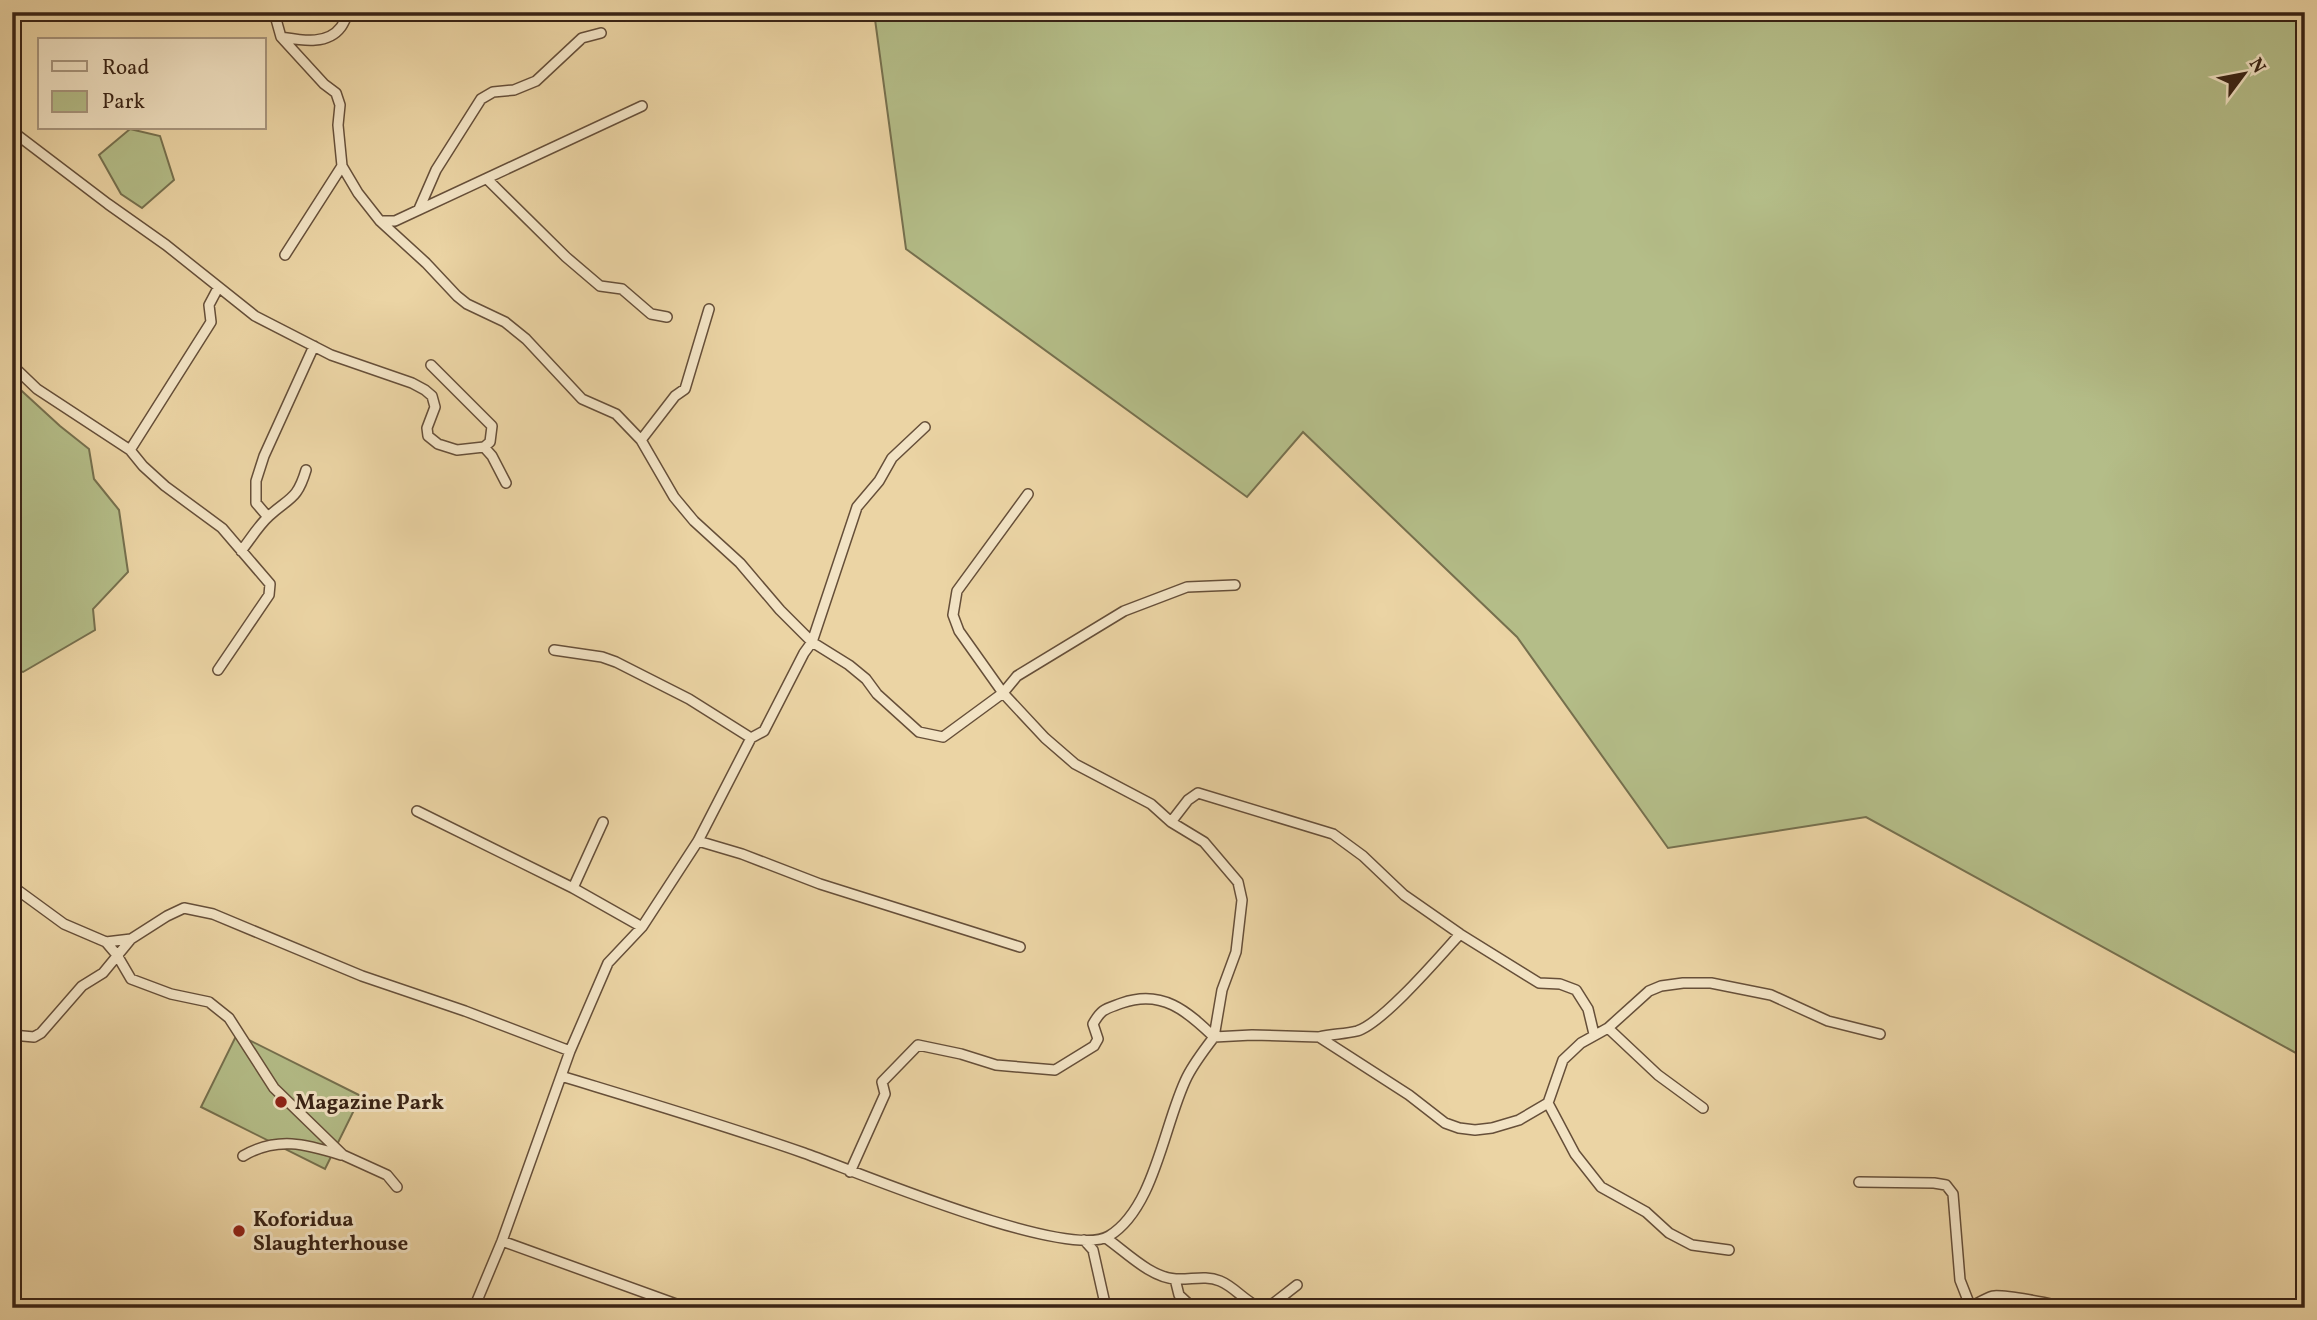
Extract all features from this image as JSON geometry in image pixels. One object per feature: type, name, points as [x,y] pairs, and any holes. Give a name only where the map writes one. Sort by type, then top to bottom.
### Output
[{"type":"street","points":[[274,12],[281,37],[324,84],[336,93],[340,105],[338,125],[342,166],[358,193],[380,221],[457,296],[505,322],[526,339],[582,399],[616,414],[641,440],[674,497],[694,522],[740,563],[812,642],[866,679],[877,694],[919,732],[943,737],[1003,693],[1017,676],[1124,611],[1187,587],[1235,585]]},
{"type":"street","points":[[281,37],[312,42],[324,38],[339,30],[349,12]]},
{"type":"street","points":[[419,209],[436,170],[481,99],[493,92],[514,90],[536,81],[582,38],[601,33]]},
{"type":"street","points":[[380,221],[394,221],[550,151],[588,130],[642,106]]},
{"type":"street","points":[[12,131],[166,245],[255,316],[331,355],[425,390],[432,396],[435,407],[427,428],[428,436],[438,444],[457,450],[484,447],[490,442],[492,426],[431,365]]},
{"type":"street","points":[[285,255],[342,166]]},
{"type":"street","points":[[487,179],[566,257],[600,286],[622,289],[651,314],[667,317]]},
{"type":"street","points":[[394,221],[395,236]]},
{"type":"street","points":[[130,450],[211,322],[209,305],[218,288]]},
{"type":"street","points":[[641,440],[675,396],[685,389],[709,309]]},
{"type":"street","points":[[268,517],[256,503],[256,481],[274,430],[314,345]]},
{"type":"street","points":[[12,365],[37,389],[130,450],[165,486],[222,528],[270,584],[269,595],[218,670]]},
{"type":"street","points":[[474,1308],[502,1241],[570,1051],[608,963],[642,927],[698,841],[751,738],[764,731],[812,642],[857,507],[879,481],[892,458],[925,427]]},
{"type":"street","points":[[484,447],[492,456],[506,483]]},
{"type":"street","points":[[241,551],[268,517],[292,499],[301,487],[306,470]]},
{"type":"street","points":[[561,1076],[757,1138],[986,1219],[1045,1234],[1084,1240],[1107,1238],[1136,1210],[1187,1077],[1214,1037],[1222,990],[1236,952],[1242,893],[1230,871],[1204,842],[1171,822],[1150,804],[1075,764],[1045,738],[1003,693],[959,631],[953,614],[957,591],[1028,494]]},
{"type":"street","points":[[554,650],[602,657],[616,662],[689,699],[751,738]]},
{"type":"street","points":[[1171,822],[1188,800],[1198,793],[1333,834],[1363,856],[1404,895],[1460,934],[1539,983],[1560,984],[1576,990],[1588,1009],[1594,1034]]},
{"type":"street","points":[[418,811],[573,888],[642,927]]},
{"type":"street","points":[[573,888],[603,822]]},
{"type":"street","points":[[698,841],[742,854],[820,884],[1020,947]]},
{"type":"street","points":[[12,887],[64,924],[106,942],[131,979],[171,994],[209,1002],[229,1018],[274,1088],[343,1155]]},
{"type":"street","points":[[12,1035],[34,1037],[41,1033],[82,986],[103,972],[131,939],[184,908],[213,914],[362,976],[570,1051]]},
{"type":"street","points":[[850,1172],[885,1094],[882,1082],[918,1045],[996,1065],[1055,1070],[1094,1046],[1098,1039],[1093,1024],[1108,1006],[1135,998],[1155,999],[1172,1004],[1191,1014],[1214,1037],[1320,1037],[1358,1030],[1396,1002],[1460,934]]},
{"type":"street","points":[[106,942],[131,939]]},
{"type":"street","points":[[1320,1037],[1409,1095],[1446,1123],[1459,1128],[1492,1128],[1519,1120],[1548,1103],[1563,1060],[1581,1043],[1608,1028],[1649,991],[1661,986],[1683,983],[1711,984],[1771,995],[1828,1021],[1880,1034]]},
{"type":"street","points":[[1608,1028],[1658,1075],[1703,1108]]},
{"type":"street","points":[[1548,1103],[1575,1154],[1601,1187],[1646,1212],[1669,1233],[1692,1245],[1729,1250]]},
{"type":"street","points":[[243,1156],[260,1146],[304,1143],[343,1155],[387,1175],[397,1187]]},
{"type":"street","points":[[1859,1182],[1946,1185],[1953,1194],[1960,1280],[1971,1307],[1996,1295],[2048,1302],[2067,1308]]},
{"type":"street","points":[[1107,1238],[1150,1270],[1175,1279],[1201,1277],[1219,1280],[1267,1307],[1297,1285]]},
{"type":"street","points":[[1084,1240],[1093,1251],[1106,1308]]},
{"type":"street","points":[[502,1241],[687,1308]]},
{"type":"street","points":[[1175,1279],[1179,1295],[1193,1308]]},
{"type":"green space","points":[[874,12],[2305,12],[2305,1063],[2296,1053],[1866,817],[1668,848],[1517,637],[1303,432],[1247,497],[906,249]]},
{"type":"green space","points":[[129,130],[160,136],[174,180],[142,208],[121,194],[99,155]]},
{"type":"green space","points":[[12,382],[89,449],[94,479],[119,510],[128,572],[93,609],[95,630],[23,672],[12,668]]},
{"type":"green space","name":"Magazine Park","points":[[237,1034],[361,1096],[325,1169],[201,1107]]},
{"type":"place","name":"Magazine Park","points":[[281,1102]]},
{"type":"place","name":"Koforidua Slaughterhouse","points":[[239,1231]]}]
